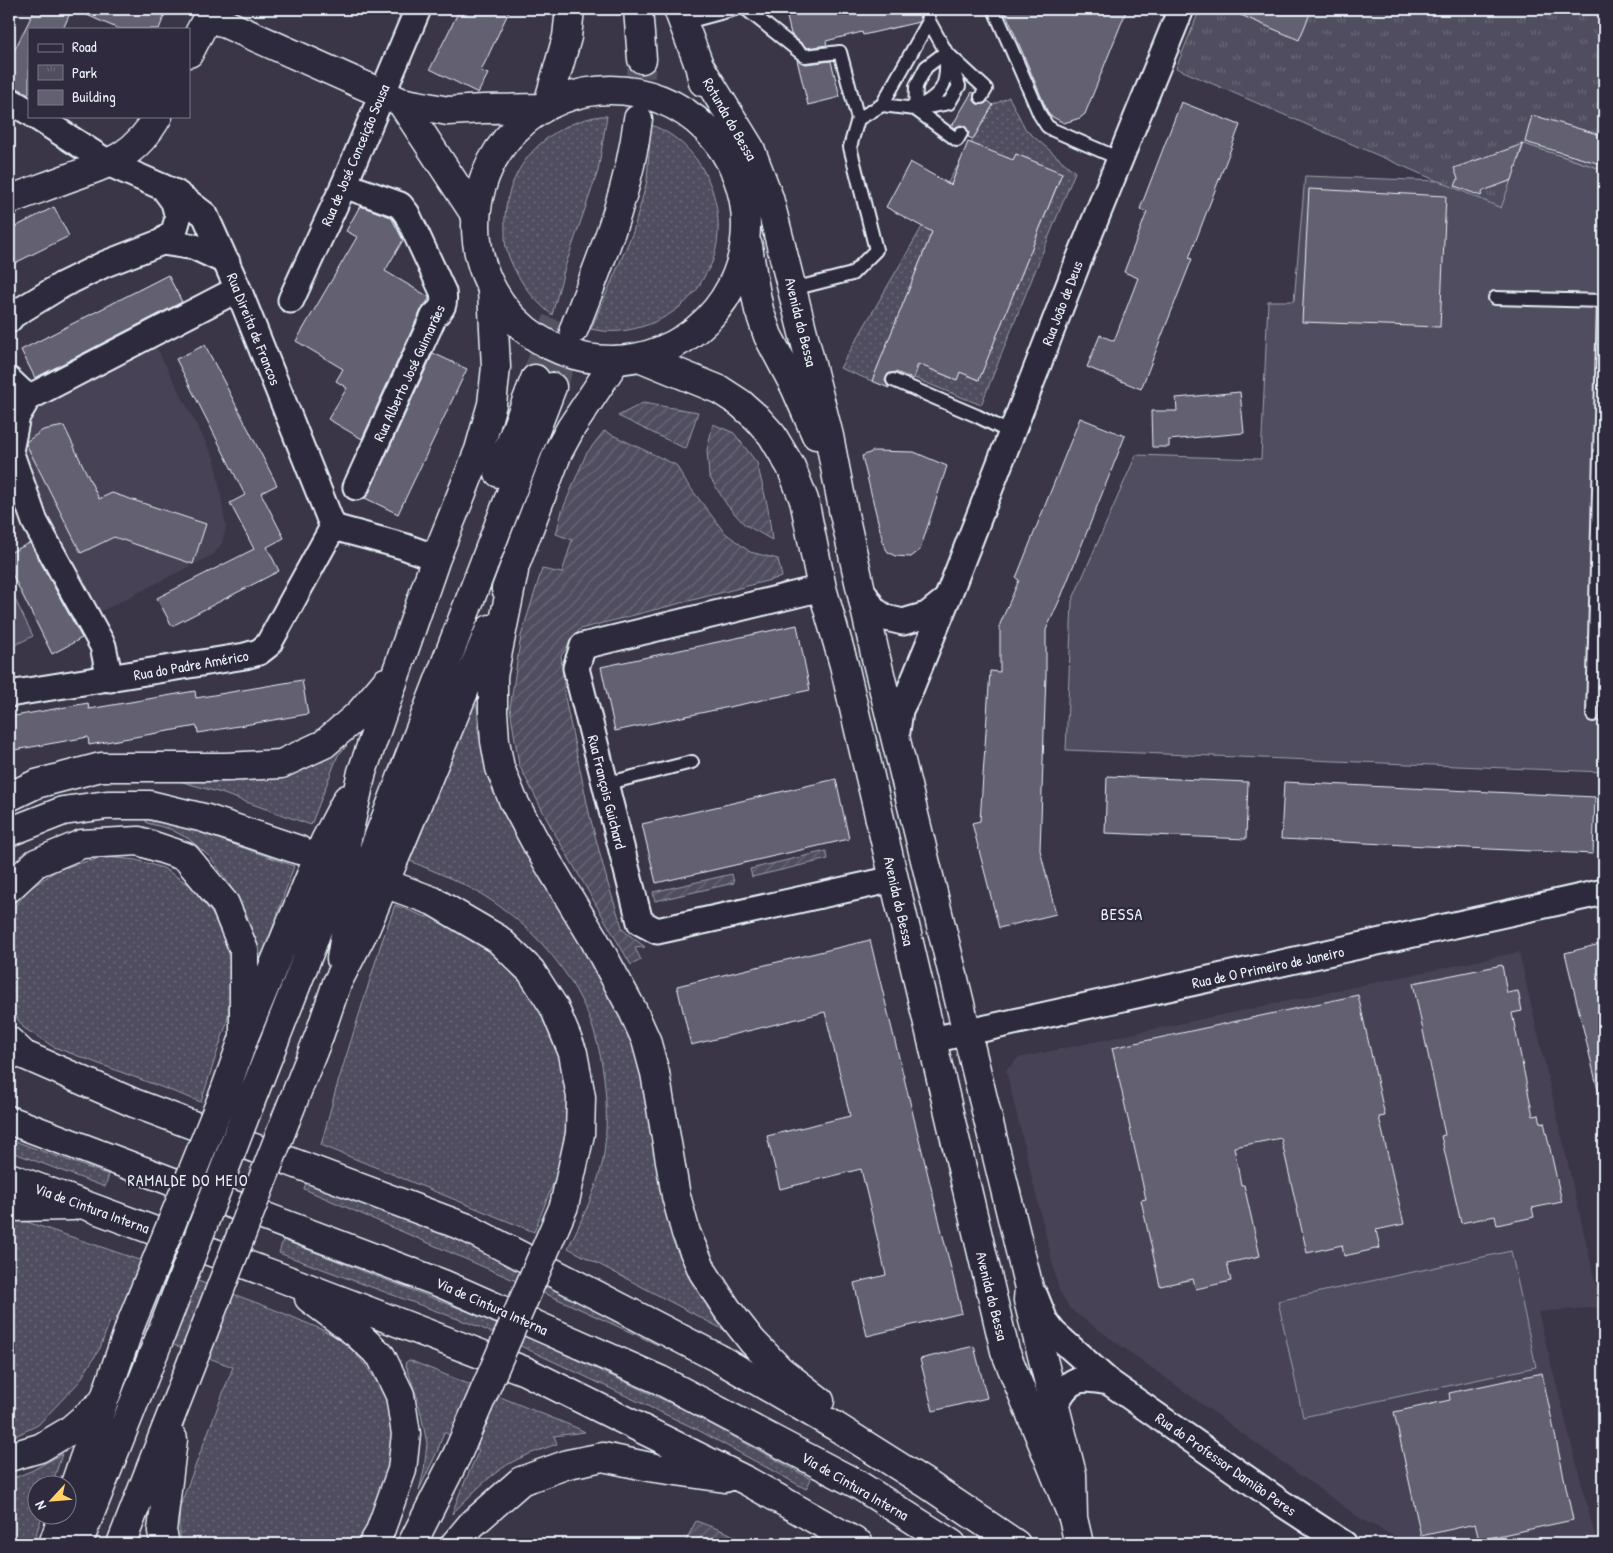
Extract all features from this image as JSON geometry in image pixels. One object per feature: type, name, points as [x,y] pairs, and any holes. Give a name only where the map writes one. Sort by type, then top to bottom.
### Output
[{"type":"main road","points":[[190,52],[208,16],[391,97],[448,111],[544,106],[567,37],[570,9]]},
{"type":"main road","points":[[620,9],[632,58],[638,9]]},
{"type":"main road","points":[[681,16],[699,65],[721,142],[761,173]]},
{"type":"main road","name":"Rotunda do Bessa","points":[[699,65],[750,148],[761,173]]},
{"type":"main road","name":"Rotunda do Bessa","points":[[601,90],[628,91],[653,97],[675,106],[697,119],[721,142],[738,182],[744,205],[743,250],[735,275],[723,298],[707,319],[686,336],[664,349],[627,358],[591,358],[567,353],[544,342],[523,328],[506,310],[492,290],[482,266],[476,241],[476,216],[480,190],[489,166],[517,127],[544,106],[575,95],[601,90]]},
{"type":"main road","points":[[391,97],[476,216]]},
{"type":"main road","points":[[9,200],[110,164],[129,151],[149,132],[157,118]]},
{"type":"main road","points":[[566,324],[608,183],[630,119]]},
{"type":"main road","name":"Avenida do Bessa","points":[[761,173],[793,289],[830,436],[844,514],[876,658],[1029,1288],[1028,1300],[1072,1474],[1073,1518]]},
{"type":"main road","name":"Avenida do Bessa","points":[[745,223],[754,284],[768,336],[807,414],[844,514]]},
{"type":"main road","points":[[78,1544],[312,945],[344,852],[362,772],[396,671],[436,558],[479,450],[492,404],[496,367],[492,290]]},
{"type":"main road","points":[[121,1544],[319,1036],[337,983],[366,927],[514,571],[558,452],[571,428],[627,358]]},
{"type":"main road","name":"Avenida do Bessa","points":[[627,358],[720,390],[740,403],[772,435],[791,467],[804,500],[822,588],[844,665],[1005,1351],[1073,1518],[1079,1544]]},
{"type":"main road","points":[[337,983],[348,916],[544,383],[383,777],[344,852]]},
{"type":"main road","points":[[514,571],[493,676],[492,711],[500,768],[513,800],[536,843],[595,941],[633,1011],[646,1040],[655,1073],[676,1196],[686,1233],[703,1272],[727,1309],[752,1341],[780,1370],[819,1400],[835,1426]]},
{"type":"main road","points":[[9,797],[36,784],[101,767],[226,767],[280,764],[324,744],[359,714],[396,671]]},
{"type":"main road","points":[[78,1476],[130,1326],[225,1091],[244,1036],[325,840],[362,772]]},
{"type":"main road","points":[[9,832],[63,811],[106,805],[150,805],[204,818],[299,850]]},
{"type":"main road","points":[[9,888],[36,863],[82,844],[139,840],[186,857],[225,904],[244,950],[244,1036]]},
{"type":"main road","points":[[395,887],[433,901],[498,939],[531,970],[554,1007],[573,1053],[581,1097],[580,1134],[564,1206],[457,1455],[412,1544]]},
{"type":"main road","points":[[9,1041],[24,1055],[134,1103],[465,1226],[718,1358],[835,1426],[927,1484],[1016,1544]]},
{"type":"main road","name":"Via de Cintura Interna","points":[[9,1120],[443,1284],[660,1380],[857,1484],[952,1544]]},
{"type":"main road","name":"Via de Cintura Interna","points":[[9,1177],[282,1278],[525,1372],[747,1481],[859,1544]]},
{"type":"main road","points":[[9,1207],[87,1206]]},
{"type":"main road","points":[[282,1278],[356,1333],[381,1356],[400,1395],[406,1434],[402,1470],[379,1534],[373,1544]]},
{"type":"main road","points":[[165,1544],[162,1530],[178,1396]]},
{"type":"main road","points":[[9,1457],[40,1448],[69,1431],[104,1402]]},
{"type":"main road","points":[[455,1544],[471,1525],[521,1481],[568,1464],[603,1457],[655,1468],[747,1481]]},
{"type":"main road","points":[[53,1544],[59,1526]]},
{"type":"street","name":"Rua de José Conceição Sousa","points":[[291,300],[344,185],[391,97],[418,9]]},
{"type":"street","name":"Rua João de Deus","points":[[896,739],[900,710],[947,599],[1011,433],[1181,9]]},
{"type":"street","points":[[9,100],[28,111]]},
{"type":"street","name":"Rua Direita de Francos","points":[[38,118],[110,164],[163,187],[205,215],[227,262],[333,527]]},
{"type":"street","name":"Rua Alberto José Guimarães","points":[[344,185],[400,205],[407,214],[443,292],[445,303],[434,316],[356,487]]},
{"type":"street","points":[[9,320],[13,315],[62,285],[105,264],[162,242],[174,232],[178,218],[174,202],[163,187]]},
{"type":"street","points":[[162,242],[195,247],[227,262]]},
{"type":"street","points":[[110,679],[104,646],[35,522],[9,452],[17,416],[28,398],[238,289]]},
{"type":"street","points":[[9,380],[28,398]]},
{"type":"street","points":[[333,527],[403,546],[436,558]]},
{"type":"street","name":"Rua do Padre Américo","points":[[9,694],[110,679],[259,652],[268,644],[333,527]]},
{"type":"street","name":"Rua François Guichard","points":[[822,588],[583,646],[576,668],[640,922],[657,932],[894,879]]},
{"type":"street","points":[[861,589],[874,610],[886,618],[902,622],[915,620],[927,615],[947,599]]},
{"type":"street","name":"Rua de O Primeiro de Janeiro","points":[[932,1040],[1604,892]]},
{"type":"street","name":"Rua do Professor Damião Peres","points":[[1029,1288],[1037,1298],[1045,1321],[1053,1332],[1109,1382],[1344,1544]]},
{"type":"street","name":"Rua do Professor Damião Peres","points":[[1055,1406],[1061,1392],[1072,1382],[1089,1378],[1109,1382]]},
{"type":"lane","points":[[681,16],[735,9]]},
{"type":"lane","points":[[746,9],[805,56],[840,52],[858,120],[850,147],[876,250],[852,274],[793,289]]},
{"type":"lane","points":[[994,9],[1047,126],[1120,159]]},
{"type":"lane","points":[[858,120],[882,105],[927,15]]},
{"type":"lane","points":[[927,15],[946,52],[986,89],[981,97]]},
{"type":"lane","points":[[915,109],[937,96],[946,77],[946,52]]},
{"type":"lane","points":[[915,109],[916,86],[926,67],[946,52]]},
{"type":"lane","points":[[882,105],[915,109],[957,140],[961,132]]},
{"type":"lane","points":[[1495,298],[1604,303],[1593,714]]},
{"type":"lane","points":[[893,380],[977,416],[1011,433]]},
{"type":"lane","points":[[605,784],[692,762]]},
{"type":"shaded area","points":[[152,339],[215,460],[226,527],[222,543],[214,554],[96,614],[49,527],[32,481],[25,454],[24,441],[27,427],[41,401]]},
{"type":"shaded area","points":[[1519,952],[1601,1307],[1538,1312],[1597,1544],[1416,1544],[1402,1540],[1361,1519],[1070,1309],[1059,1290],[1006,1070],[1018,1058]]},
{"type":"green space","points":[[1200,9],[1604,9],[1604,170],[1524,144],[1502,209],[1176,68]]},
{"type":"green space","points":[[1009,97],[1026,130],[1075,172],[981,405],[914,378],[922,357],[930,369],[956,380],[960,372],[979,379],[1060,179],[1041,171],[1043,165],[1016,154],[1013,160],[960,162],[872,381],[840,368],[993,105]]},
{"type":"green space","points":[[607,116],[598,171],[565,267],[552,315],[524,285],[509,258],[506,248],[506,208],[511,188],[519,170],[530,154],[545,140],[562,129],[580,121]]},
{"type":"green space","points":[[651,125],[670,134],[685,147],[698,162],[708,180],[715,199],[718,220],[713,260],[695,291],[684,303],[661,319],[633,329],[619,331],[591,329],[633,232],[647,181]]},
{"type":"green space","points":[[1524,144],[1604,170],[1604,772],[1066,750],[1072,601],[1136,455],[1261,459],[1268,301],[1294,301],[1305,176],[1439,181],[1501,208]]},
{"type":"green space","points":[[643,403],[698,412],[686,449],[618,416]]},
{"type":"green space","points":[[713,424],[734,433],[757,463],[768,508],[772,540],[744,524],[727,505],[709,476],[707,450]]},
{"type":"green space","points":[[604,431],[676,465],[686,482],[724,532],[750,552],[778,559],[782,577],[580,629],[561,656],[566,703],[590,817],[608,884],[623,930],[645,947],[635,948],[641,960],[631,965],[551,827],[519,765],[510,708],[521,636],[542,569],[562,573],[572,540],[556,534],[562,511],[586,454]]},
{"type":"green space","points":[[9,587],[33,636],[9,648]]},
{"type":"green space","points":[[476,704],[478,710],[478,731],[489,772],[627,1015],[728,1332],[568,1248],[593,1193],[603,1160],[605,1140],[606,1098],[604,1077],[595,1036],[588,1016],[572,984],[553,956],[518,921],[473,889],[410,861],[466,724],[471,705]]},
{"type":"green space","points":[[343,742],[347,746],[338,755],[311,825],[221,793],[179,781],[129,776]]},
{"type":"green space","points":[[144,818],[174,823],[294,866],[264,953],[258,955],[247,915],[211,858],[189,839],[170,829],[147,823]]},
{"type":"green space","points":[[826,851],[828,859],[752,877],[750,869]]},
{"type":"green space","points":[[107,857],[136,860],[163,868],[191,886],[211,912],[225,935],[231,963],[232,985],[227,1022],[201,1102],[54,1047],[24,1028],[9,1007],[9,914],[29,889],[57,870]]},
{"type":"green space","points":[[732,874],[734,883],[655,901],[653,892]]},
{"type":"green space","points":[[395,905],[426,917],[430,913],[471,933],[519,973],[537,998],[559,1050],[566,1080],[568,1111],[566,1141],[558,1171],[534,1232],[321,1145],[336,1089]]},
{"type":"green space","points":[[9,1139],[109,1175],[105,1187],[9,1151]]},
{"type":"green space","points":[[307,1180],[458,1237],[660,1340],[658,1345],[569,1304],[304,1189]]},
{"type":"green space","points":[[9,1221],[27,1222],[262,1305],[328,1332],[355,1353],[381,1390],[395,1434],[395,1449],[390,1474],[360,1544],[181,1544],[180,1506],[233,1367],[110,1321],[100,1348],[79,1382],[38,1425],[9,1439]]},
{"type":"green space","points":[[283,1240],[492,1321],[679,1407],[811,1479],[806,1489],[696,1429],[477,1326],[279,1253]]},
{"type":"green space","points":[[1511,1251],[1536,1367],[1303,1417],[1278,1301]]},
{"type":"green space","points":[[409,1360],[585,1432],[554,1436],[557,1444],[525,1456],[499,1470],[471,1494],[452,1514],[479,1450],[444,1432],[419,1490],[424,1471],[427,1443],[418,1400],[405,1363]]},
{"type":"green space","points":[[62,1454],[55,1476],[28,1476],[28,1526],[39,1526],[33,1544],[9,1544],[9,1480],[31,1471]]},
{"type":"green space","points":[[696,1521],[726,1532],[750,1544],[684,1544]]},
{"type":"building","points":[[35,9],[72,9],[63,28],[28,28],[28,94],[9,84],[9,61]]},
{"type":"building","points":[[73,9],[154,9],[165,14],[159,28],[117,28]]},
{"type":"building","points":[[460,9],[510,9],[481,71],[488,74],[478,93],[430,69]]},
{"type":"building","points":[[785,9],[818,9],[819,14],[842,9],[918,9],[920,20],[919,22],[863,35],[862,32],[826,41],[827,45],[807,48],[791,34]]},
{"type":"building","points":[[1004,9],[1127,9],[1085,114],[1080,118],[1064,123],[1049,115]]},
{"type":"building","points":[[1227,9],[1312,9],[1299,40]]},
{"type":"building","points":[[797,60],[806,64],[831,61],[840,97],[808,105]]},
{"type":"building","points":[[972,92],[977,104],[984,104],[988,101],[993,105],[973,139],[968,137],[969,132],[965,126],[960,125],[955,128],[952,126]]},
{"type":"building","points":[[1181,102],[1240,125],[1189,258],[1192,259],[1141,389],[1087,367],[1100,335],[1114,341],[1138,278],[1124,272],[1147,212],[1140,209]]},
{"type":"building","points":[[1532,115],[1604,136],[1604,165],[1525,142]]},
{"type":"building","points":[[968,142],[1013,160],[1016,154],[1062,173],[979,380],[960,372],[957,380],[918,364],[913,379],[896,372],[888,374],[885,380],[889,388],[872,381],[932,232],[886,207],[910,162],[951,185]]},
{"type":"building","points":[[1523,144],[1512,180],[1483,191],[1481,196],[1455,186],[1458,179],[1454,168]]},
{"type":"building","points":[[1309,189],[1446,196],[1440,327],[1302,322]]},
{"type":"building","points":[[360,206],[391,217],[403,240],[385,271],[429,297],[421,310],[362,439],[328,419],[347,388],[336,381],[343,369],[296,341],[357,237],[346,231]]},
{"type":"building","points":[[54,207],[69,236],[9,266],[9,230]]},
{"type":"building","points":[[168,275],[182,302],[35,378],[21,350]]},
{"type":"building","points":[[205,345],[277,485],[261,493],[284,538],[267,547],[279,571],[172,626],[157,598],[254,549],[230,503],[245,495],[176,359]]},
{"type":"building","points":[[433,353],[467,369],[398,514],[365,498]]},
{"type":"building","points":[[1240,392],[1244,433],[1169,440],[1169,447],[1152,447],[1151,411],[1177,411],[1176,398]]},
{"type":"building","points":[[1080,418],[1125,436],[1046,630],[1040,850],[1056,914],[999,928],[972,823],[980,821],[990,671],[1000,672],[1000,624],[1019,580],[1016,578]]},
{"type":"building","points":[[64,426],[99,499],[112,493],[206,524],[193,564],[114,537],[81,553],[26,444],[26,442],[43,430]]},
{"type":"building","points":[[874,451],[914,452],[947,466],[920,550],[911,557],[895,556],[888,552],[884,546],[862,456]]},
{"type":"building","points":[[30,543],[82,638],[52,654],[9,568],[9,553]]},
{"type":"building","points":[[797,625],[810,690],[615,731],[601,667]]},
{"type":"building","points":[[302,680],[308,714],[198,733],[197,726],[89,745],[88,737],[9,751],[9,717],[88,703],[89,709],[195,691],[196,698]]},
{"type":"building","points":[[1107,776],[1248,782],[1246,839],[1105,833]]},
{"type":"building","points":[[836,779],[849,839],[656,883],[642,824]]},
{"type":"building","points":[[1284,782],[1595,797],[1593,854],[1281,839]]},
{"type":"building","points":[[870,940],[962,1313],[867,1336],[854,1283],[886,1275],[861,1169],[780,1189],[767,1136],[850,1116],[825,1012],[691,1045],[677,986]]},
{"type":"building","points":[[1604,943],[1604,1089],[1598,1090],[1565,953]]},
{"type":"building","points":[[1502,965],[1507,993],[1518,991],[1522,1011],[1512,1013],[1533,1116],[1539,1115],[1541,1123],[1544,1122],[1562,1202],[1532,1208],[1534,1217],[1497,1225],[1495,1216],[1461,1223],[1441,1136],[1445,1135],[1413,983]]},
{"type":"building","points":[[1358,995],[1385,1116],[1379,1117],[1404,1224],[1376,1230],[1380,1248],[1344,1256],[1342,1245],[1307,1253],[1281,1138],[1234,1147],[1241,1185],[1244,1185],[1260,1256],[1227,1263],[1231,1281],[1196,1289],[1193,1279],[1160,1286],[1141,1200],[1146,1199],[1112,1048]]},
{"type":"building","points":[[974,1346],[987,1398],[933,1411],[920,1359]]},
{"type":"building","points":[[1542,1373],[1573,1520],[1479,1540],[1475,1524],[1421,1536],[1394,1412],[1450,1400],[1449,1393]]},
{"type":"tunnel","points":[[638,119],[642,59]]},
{"type":"tunnel","points":[[535,379],[557,320]]},
{"type":"tunnel","points":[[552,387],[574,329]]},
{"type":"district","name":"BESSA","points":[[1122,914]]},
{"type":"district","name":"RAMALDE DO MEIO","points":[[188,1180]]}]
